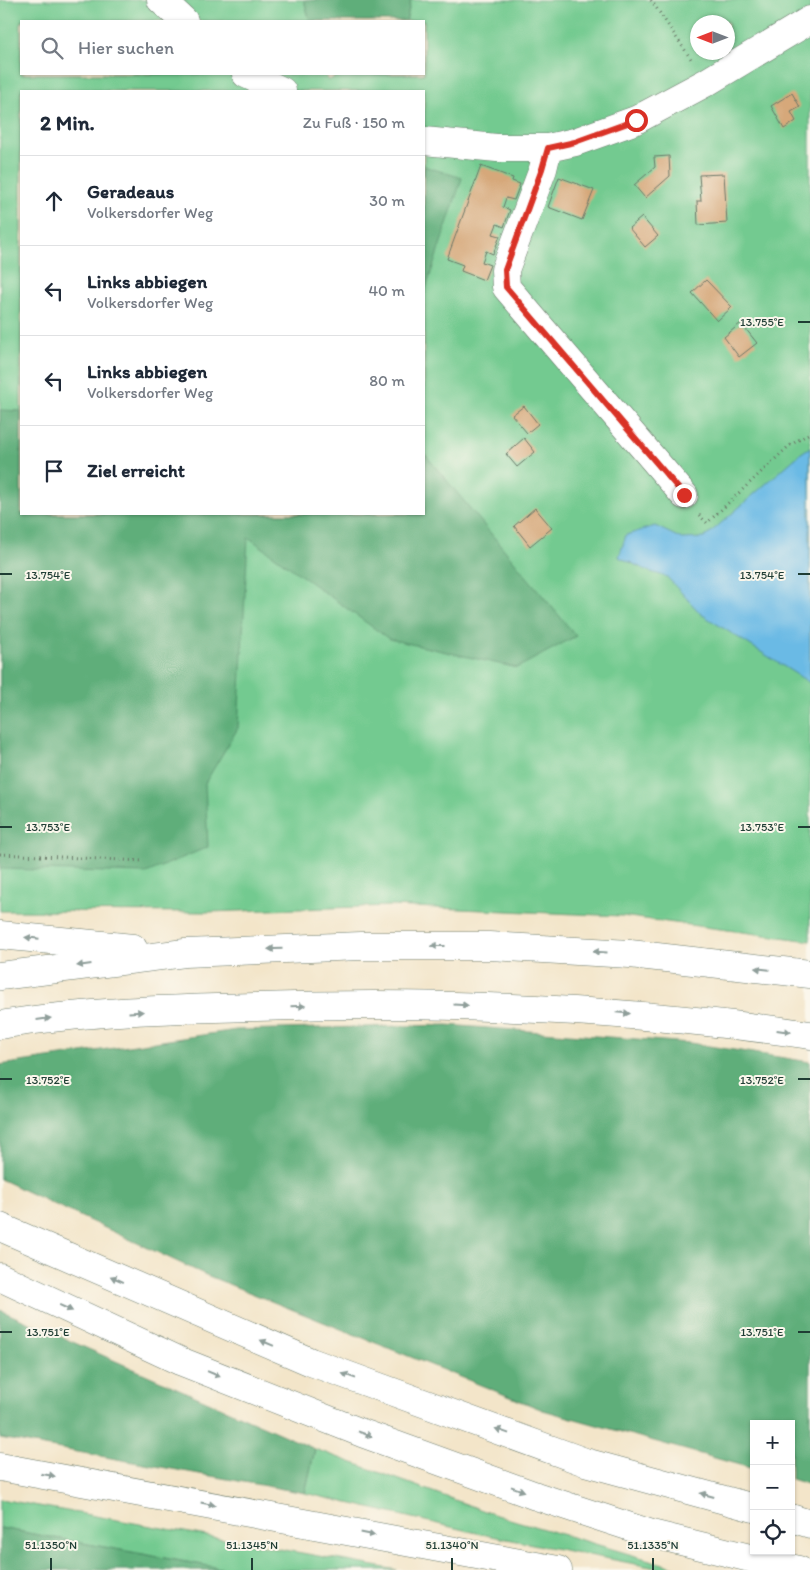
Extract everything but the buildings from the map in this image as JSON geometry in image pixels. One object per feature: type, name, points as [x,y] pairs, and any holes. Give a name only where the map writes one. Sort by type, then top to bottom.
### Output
[{"type":"main road","points":[[161,0],[183,20]]},
{"type":"main road","points":[[425,141],[497,148],[548,148],[575,142],[636,120],[707,82],[810,20]]},
{"type":"main road","points":[[248,75],[280,90]]},
{"type":"main road","points":[[548,148],[505,270],[506,287],[684,495]]},
{"type":"main road","points":[[0,935],[185,953]]},
{"type":"main road","points":[[0,976],[185,953],[361,946],[489,946],[630,954],[810,974]]},
{"type":"main road","points":[[0,1025],[87,1014],[321,1005],[437,1004],[696,1019],[810,1035]]},
{"type":"main road","points":[[0,1227],[312,1362],[586,1462],[750,1507]]},
{"type":"main road","points":[[0,1277],[180,1360],[362,1433],[536,1496],[652,1534],[799,1570]]},
{"type":"main road","points":[[0,1467],[558,1570]]},
{"type":"main road","points":[[795,1519],[810,1524]]},
{"type":"path","points":[[651,0],[707,82]]},
{"type":"path","points":[[684,495],[707,524],[789,446],[810,433]]},
{"type":"path","points":[[0,854],[143,861]]},
{"type":"green space","points":[[0,0],[304,0],[310,20],[20,20],[20,75],[325,75],[328,81],[338,75],[425,75],[425,20],[406,20],[411,0],[810,0],[810,941],[622,916],[390,906],[208,912],[0,911]]},
{"type":"green space","points":[[304,0],[411,0],[406,20],[310,20]]},
{"type":"green space","points":[[425,166],[462,178],[425,291]]},
{"type":"green space","points":[[0,410],[20,411],[20,515],[425,515],[425,454],[576,636],[517,668],[389,639],[248,537],[238,728],[205,783],[208,847],[146,873],[0,869]]},
{"type":"green space","points":[[447,1025],[690,1043],[810,1062],[810,1485],[795,1480],[795,1420],[750,1420],[750,1468],[543,1410],[206,1275],[0,1179],[0,1065],[236,1030]]},
{"type":"green space","points":[[0,1310],[315,1449],[305,1493],[0,1438]]},
{"type":"green space","points":[[315,1449],[496,1515],[684,1570],[666,1570],[481,1534],[305,1493]]},
{"type":"green space","points":[[0,1499],[397,1570],[230,1570],[0,1528]]},
{"type":"green space","points":[[0,1528],[230,1570],[0,1570]]},
{"type":"water","points":[[810,447],[810,683],[701,614],[667,577],[648,571],[619,557],[626,535],[655,526],[682,539],[704,538]]},
{"type":"route","points":[[636,120],[575,142],[548,148],[505,270],[506,287],[684,495]]}]
